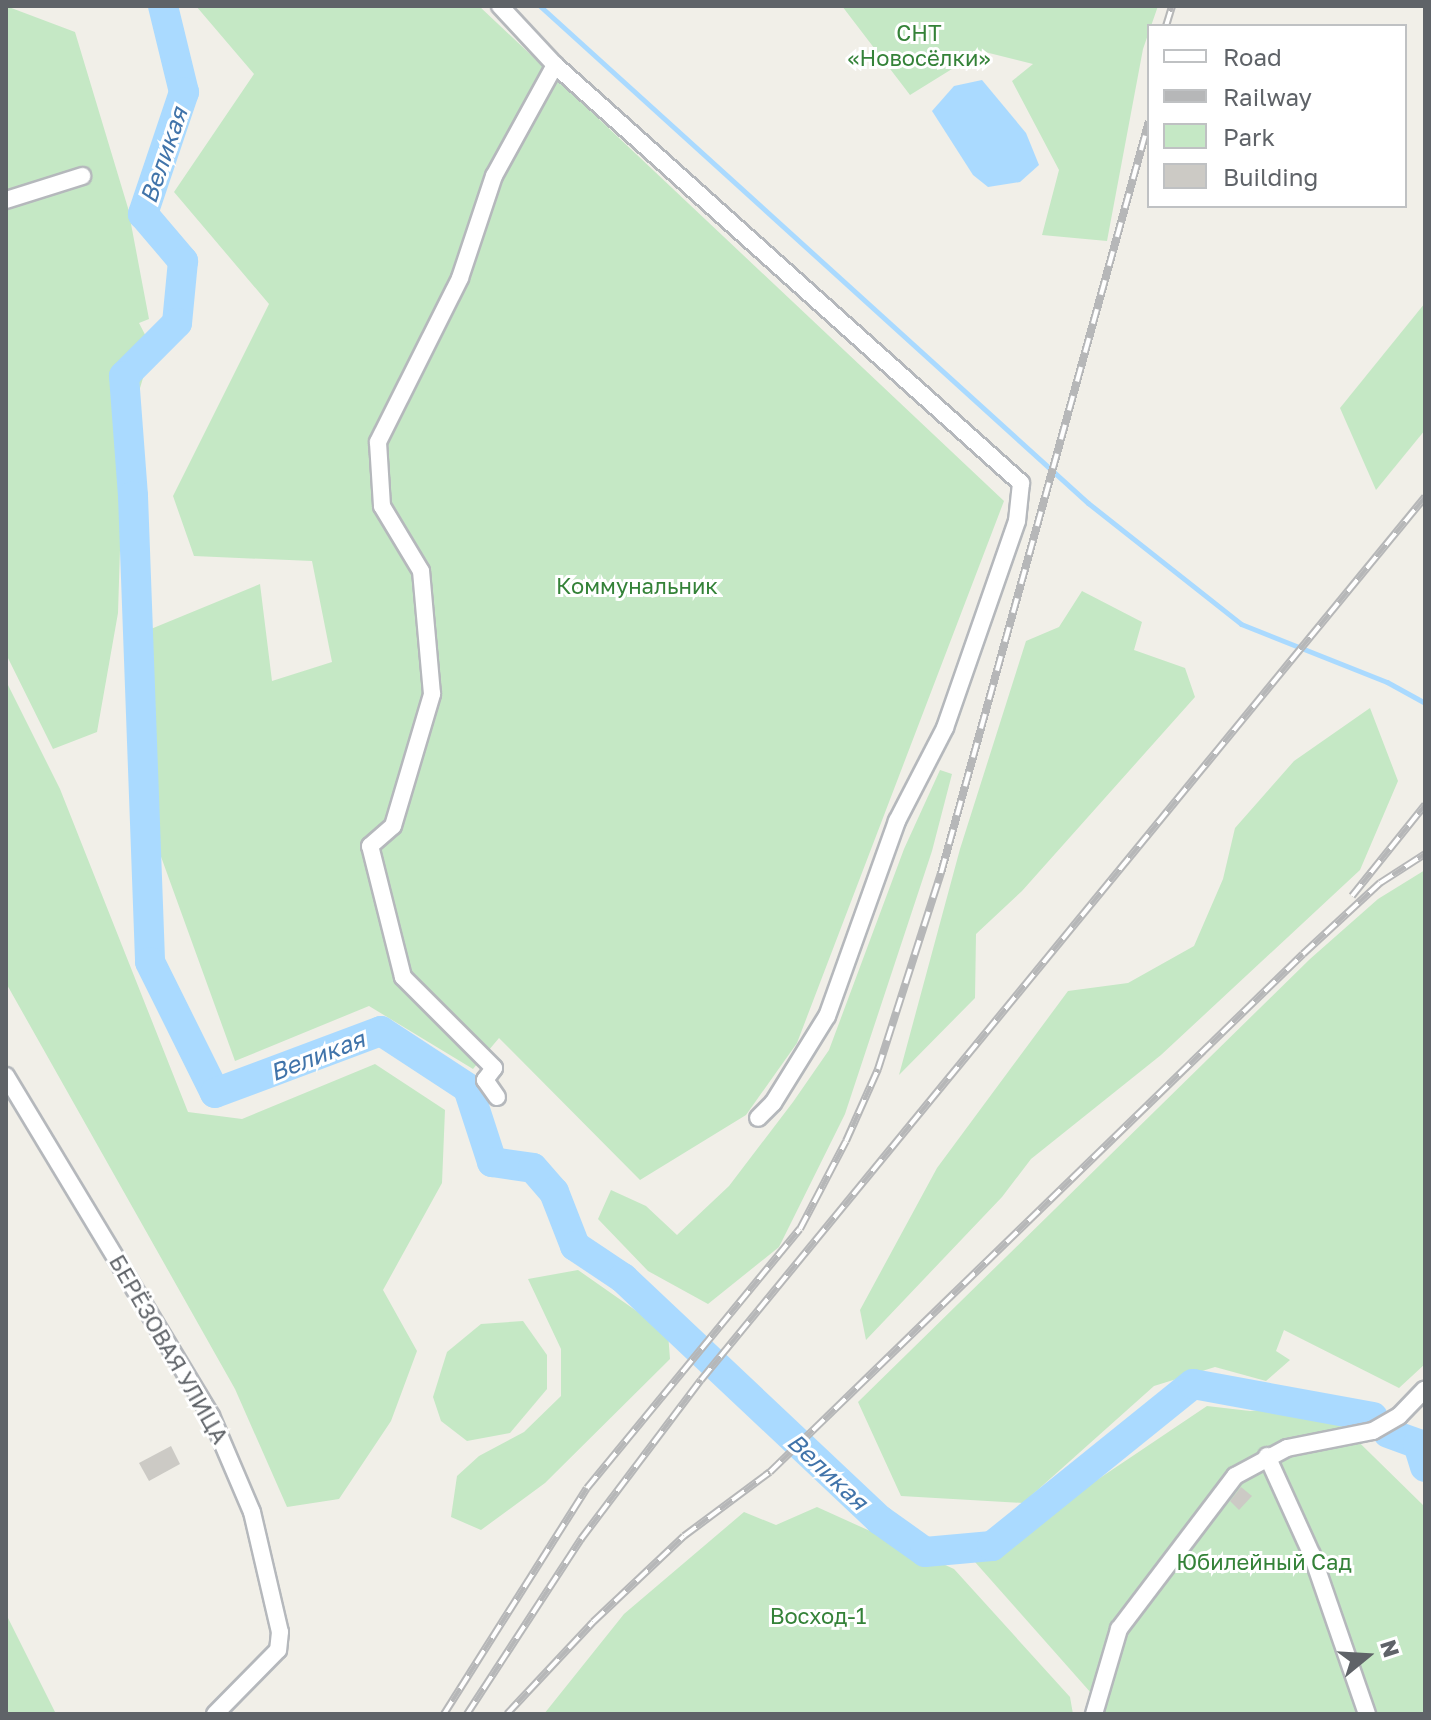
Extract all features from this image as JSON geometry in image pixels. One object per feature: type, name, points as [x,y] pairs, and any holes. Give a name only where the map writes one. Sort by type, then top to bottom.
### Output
[{"type":"street","points":[[500,6],[555,65],[1021,483],[1017,521],[945,728],[897,821],[827,1016],[773,1103],[758,1118]]},
{"type":"street","points":[[497,1097],[485,1080],[494,1068],[403,977],[370,846],[393,826],[432,694],[421,571],[382,506],[378,442],[460,278],[494,176],[555,65]]},
{"type":"street","points":[[6,200],[82,176]]},
{"type":"street","name":"БЕРЁЗОВАЯ УЛИЦА","points":[[6,1076],[211,1416],[252,1512],[280,1632],[278,1650],[215,1714]]},
{"type":"street","points":[[1094,1714],[1119,1629],[1235,1476],[1267,1456],[1301,1444],[1373,1431],[1399,1416],[1425,1389]]},
{"type":"street","points":[[1267,1456],[1312,1555],[1367,1714]]},
{"type":"green space","points":[[6,6],[75,32],[128,208],[149,319],[139,323],[152,348],[137,398],[121,518],[118,613],[97,732],[53,749],[6,654]]},
{"type":"green space","name":"Коммунальник","points":[[196,6],[479,6],[1004,501],[797,1043],[746,1115],[640,1180],[499,1038],[473,1069],[369,1006],[235,1061],[147,818],[146,631],[260,584],[272,681],[332,662],[312,561],[194,556],[173,496],[269,304],[174,192],[254,74]]},
{"type":"green space","name":"СНТ «Новосёлки»","points":[[842,6],[1158,6],[1152,24],[1147,24],[1147,38],[1107,241],[1042,235],[1059,170],[1012,81],[1033,64],[981,51],[910,95]]},
{"type":"green space","points":[[1425,303],[1425,430],[1376,490],[1340,408]]},
{"type":"green space","points":[[1082,591],[1142,622],[1134,650],[1185,668],[1195,697],[1022,891],[976,934],[975,998],[899,1075],[960,849],[1026,641],[1059,627]]},
{"type":"green space","points":[[6,681],[60,789],[188,1112],[242,1119],[375,1064],[445,1110],[442,1183],[383,1290],[417,1351],[391,1421],[339,1499],[287,1507],[235,1389],[6,983]]},
{"type":"green space","points":[[1370,708],[1398,781],[1360,870],[1161,1055],[1031,1159],[1002,1197],[866,1340],[860,1310],[937,1168],[1068,991],[1128,983],[1194,946],[1223,879],[1235,828],[1294,761]]},
{"type":"green space","points":[[940,770],[952,774],[932,851],[845,1114],[779,1247],[708,1304],[648,1271],[598,1219],[611,1190],[646,1206],[677,1235],[729,1186],[793,1102],[829,1050],[904,849]]},
{"type":"green space","points":[[1425,870],[1425,1364],[1399,1388],[1284,1330],[1276,1351],[1290,1360],[1266,1381],[1215,1367],[1154,1386],[1023,1503],[901,1496],[858,1402],[1310,959],[1378,899]]},
{"type":"green space","points":[[578,1270],[668,1333],[670,1359],[545,1483],[481,1530],[451,1517],[457,1476],[479,1456],[524,1432],[561,1396],[561,1349],[528,1279]]},
{"type":"green space","points":[[523,1321],[547,1355],[547,1389],[510,1433],[467,1441],[441,1421],[433,1397],[447,1352],[481,1324]]},
{"type":"green space","name":"Юбилейный Сад","points":[[1321,1405],[1425,1507],[1425,1714],[1097,1714],[1099,1702],[975,1562],[1207,1406],[1250,1411]]},
{"type":"green space","name":"Восход-1","points":[[817,1507],[954,1569],[1070,1697],[1073,1714],[544,1714],[624,1614],[744,1512],[776,1525]]},
{"type":"green space","points":[[6,1614],[56,1714],[6,1714]]},
{"type":"water","points":[[982,80],[1026,133],[1039,165],[1020,182],[988,187],[973,175],[932,111],[954,86]]},
{"type":"building","points":[[171,1446],[180,1464],[149,1481],[139,1463]]},
{"type":"building","points":[[1241,1487],[1252,1496],[1239,1510],[1230,1501]]},
{"type":"waterway","name":"Великая","points":[[163,6],[184,92],[143,214],[183,261],[177,323],[124,376],[133,496],[150,962],[215,1093],[381,1031],[468,1088],[492,1162],[533,1168],[554,1192],[575,1246],[623,1278],[880,1520],[925,1552],[992,1546],[1193,1384],[1373,1417]]},
{"type":"waterway","points":[[540,6],[1088,503],[1241,624],[1387,682],[1425,703]]},
{"type":"waterway","name":"Великая","points":[[1388,1433],[1418,1444],[1425,1467]]},
{"type":"railway","points":[[1167,24],[1172,6]]},
{"type":"railway","points":[[444,1714],[587,1488],[800,1229],[846,1141],[878,1069],[941,873],[1147,128]]},
{"type":"railway","points":[[467,1714],[581,1539],[701,1380],[1425,497]]},
{"type":"railway","points":[[1352,896],[1425,805]]},
{"type":"railway","points":[[507,1714],[593,1622],[684,1536],[770,1472],[1303,954],[1380,883],[1425,854]]}]
